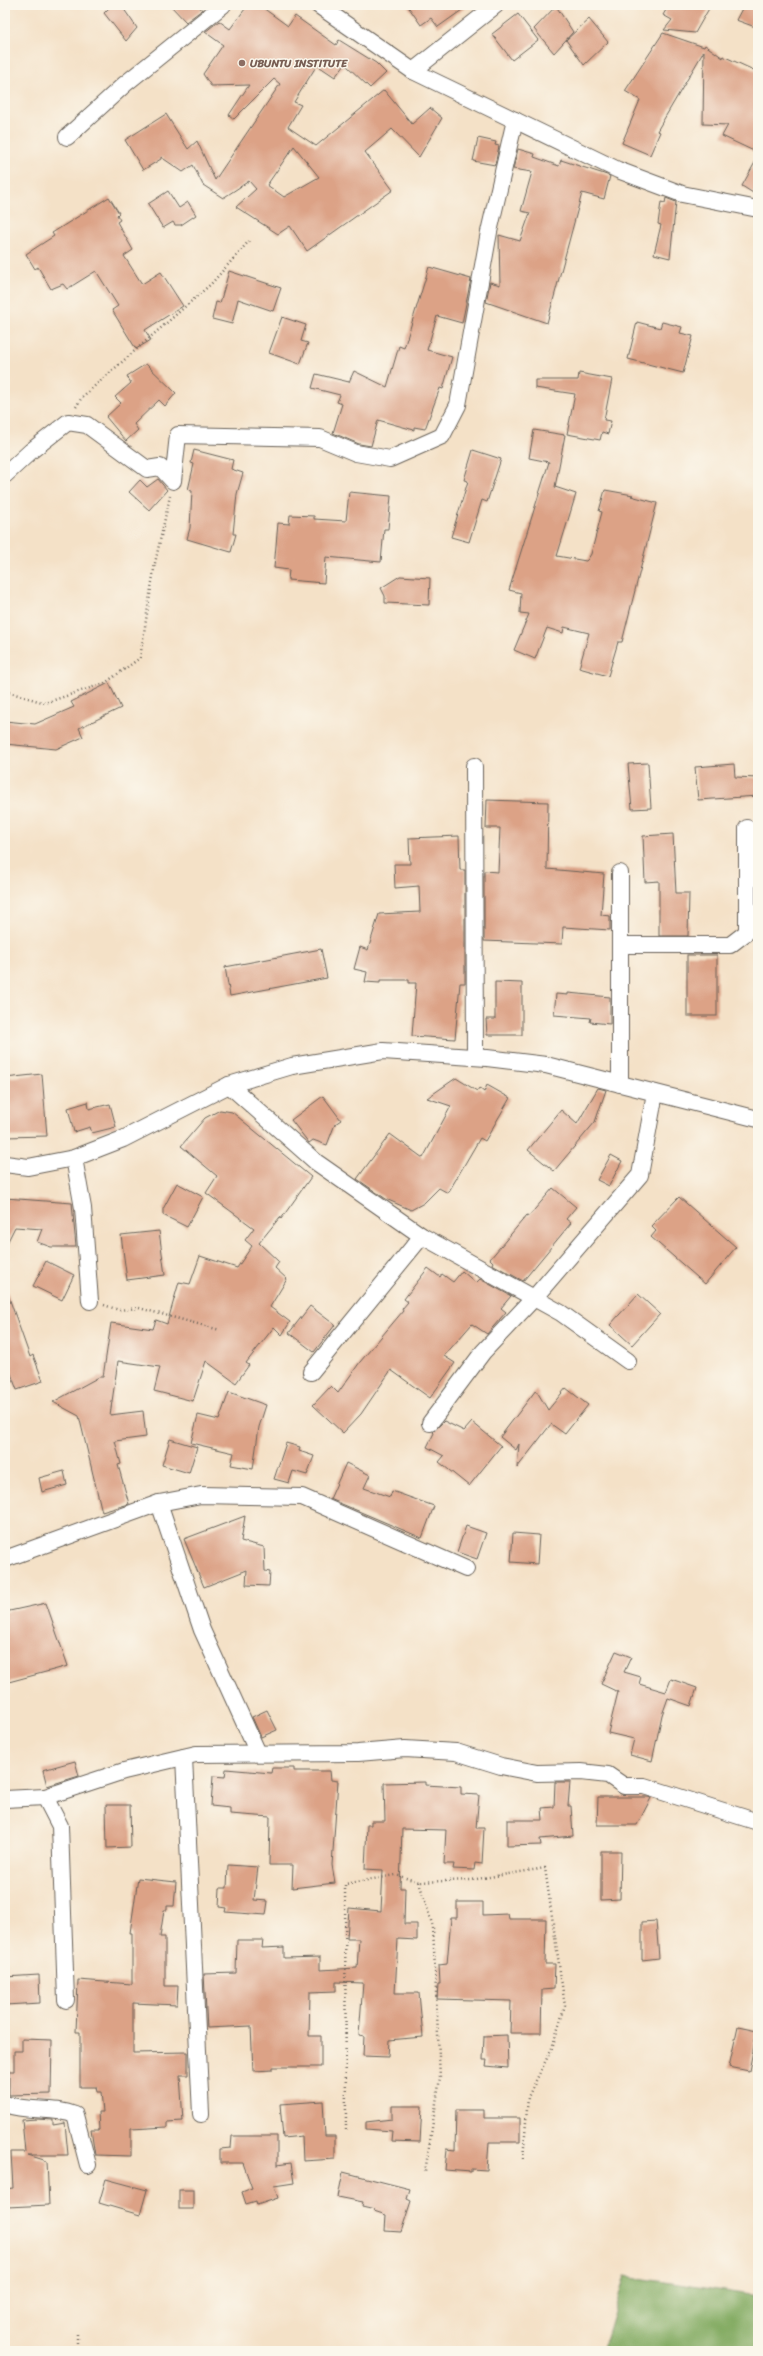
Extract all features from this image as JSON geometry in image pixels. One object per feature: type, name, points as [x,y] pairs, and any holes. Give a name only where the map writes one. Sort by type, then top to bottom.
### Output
[{"type":"street","points":[[67,137],[125,84],[223,5]]},
{"type":"street","points":[[318,5],[413,72],[618,170],[682,194],[758,209]]},
{"type":"street","points":[[413,72],[496,5]]},
{"type":"street","points":[[173,481],[178,434],[320,438],[356,453],[390,459],[442,436],[458,405],[488,232],[515,120]]},
{"type":"street","points":[[5,475],[31,451],[68,422],[88,425],[147,469],[160,467],[173,481]]},
{"type":"street","points":[[474,766],[475,1057]]},
{"type":"street","points":[[620,946],[730,945],[747,932],[747,828]]},
{"type":"street","points":[[620,873],[620,1084]]},
{"type":"street","points":[[5,1164],[28,1167],[74,1158],[123,1139],[229,1085],[292,1066],[354,1054],[383,1051],[475,1057],[546,1065],[758,1119]]},
{"type":"street","points":[[229,1085],[316,1162],[422,1236],[562,1313],[628,1361]]},
{"type":"street","points":[[430,1423],[484,1352],[534,1298],[640,1175],[655,1093]]},
{"type":"street","points":[[74,1158],[83,1208],[90,1301]]},
{"type":"street","points":[[311,1372],[422,1236]]},
{"type":"street","points":[[5,1559],[159,1503],[201,1494],[302,1497],[466,1569]]},
{"type":"street","points":[[159,1503],[202,1630],[258,1753]]},
{"type":"street","points":[[5,1799],[45,1797],[124,1771],[196,1754],[358,1753],[405,1749],[456,1752],[501,1766],[537,1773],[581,1772],[608,1775],[624,1786],[644,1786],[758,1822]]},
{"type":"street","points":[[184,1757],[201,2114]]},
{"type":"street","points":[[45,1797],[60,1826],[66,2000]]},
{"type":"street","points":[[5,2104],[27,2110],[64,2110],[75,2115],[88,2165]]},
{"type":"path","points":[[68,422],[82,397],[211,284],[249,241]]},
{"type":"path","points":[[5,692],[45,703],[105,683],[140,658],[155,563],[173,481]]},
{"type":"path","points":[[90,1301],[119,1310],[139,1308],[220,1330]]},
{"type":"path","points":[[346,2130],[345,1884],[396,1875],[419,1882],[471,1880],[545,1868],[565,2006],[552,2048],[528,2097],[523,2159]]},
{"type":"path","points":[[419,1882],[433,1927],[440,2078],[425,2172]]},
{"type":"path","points":[[77,2334],[77,2351]]},
{"type":"green space","points":[[625,2276],[758,2296],[758,2351],[602,2351]]},
{"type":"building","points":[[112,5],[121,5],[137,28],[126,41],[104,13]]},
{"type":"building","points":[[170,5],[198,5],[202,10],[186,22]]},
{"type":"building","points":[[248,5],[259,5],[288,26],[295,16],[336,45],[339,40],[376,63],[386,73],[370,88],[345,64],[335,77],[317,65],[294,102],[301,105],[288,127],[316,146],[384,90],[412,124],[430,108],[442,118],[419,157],[392,129],[365,152],[393,190],[307,251],[290,226],[278,234],[236,207],[256,189],[249,181],[223,198],[203,185],[193,165],[183,172],[161,157],[161,159],[143,170],[125,140],[166,114],[188,149],[197,141],[215,180],[280,84],[274,79],[234,119],[229,115],[249,85],[211,86],[203,74],[223,45],[205,32],[219,21],[230,29]],"holes":[[[294,146],[319,177],[284,197],[267,185]]]},
{"type":"building","points":[[407,5],[469,5],[438,27],[431,18],[421,25]]},
{"type":"building","points":[[669,5],[711,5],[695,33],[664,30],[672,20],[663,15]]},
{"type":"building","points":[[744,5],[758,5],[758,28],[736,20]]},
{"type":"building","points":[[556,6],[573,32],[554,53],[534,29]]},
{"type":"building","points":[[518,14],[538,40],[512,60],[492,34]]},
{"type":"building","points":[[589,19],[608,42],[584,65],[566,40]]},
{"type":"building","points":[[663,33],[704,47],[705,45],[723,58],[723,56],[758,72],[758,153],[722,136],[728,125],[703,124],[704,51],[657,131],[660,132],[650,155],[622,143],[640,100],[625,91]]},
{"type":"building","points":[[478,138],[496,142],[495,145],[499,146],[495,165],[473,161]]},
{"type":"building","points":[[518,149],[535,154],[534,157],[559,166],[561,160],[610,176],[604,199],[582,193],[547,323],[486,302],[490,282],[500,285],[499,235],[520,241],[530,213],[521,211],[532,172],[513,169]]},
{"type":"building","points":[[758,157],[758,196],[742,186]]},
{"type":"building","points":[[168,191],[179,208],[188,202],[196,215],[181,225],[175,225],[173,222],[163,228],[148,204]]},
{"type":"building","points":[[109,197],[119,213],[117,215],[120,220],[117,222],[133,250],[124,256],[142,284],[161,272],[183,306],[145,330],[151,340],[136,349],[112,310],[118,306],[96,271],[67,289],[63,284],[51,289],[38,267],[35,269],[26,254],[54,236],[52,233]]},
{"type":"building","points":[[666,198],[676,202],[670,258],[654,254],[661,225],[658,224],[661,202],[665,203]]},
{"type":"building","points":[[429,267],[471,279],[462,323],[437,316],[427,350],[452,357],[443,389],[440,388],[425,429],[414,427],[414,430],[378,420],[371,446],[359,444],[333,433],[342,404],[337,402],[340,395],[312,388],[316,374],[349,382],[354,371],[387,387],[399,346],[404,348]]},
{"type":"building","points":[[229,271],[281,288],[273,311],[238,299],[232,324],[212,319],[216,302],[220,303]]},
{"type":"building","points":[[282,317],[306,325],[301,341],[308,343],[300,364],[269,353]]},
{"type":"building","points":[[637,322],[660,328],[662,322],[682,327],[680,333],[693,336],[683,373],[628,359]]},
{"type":"building","points":[[146,364],[176,393],[165,406],[159,400],[134,424],[138,430],[126,441],[106,417],[121,403],[115,397],[131,383],[127,376]]},
{"type":"building","points":[[579,373],[612,379],[604,420],[611,421],[608,434],[602,432],[600,440],[567,434],[575,394],[535,388],[535,380],[578,380]]},
{"type":"building","points":[[534,430],[565,435],[555,487],[576,494],[557,556],[586,561],[588,559],[591,554],[602,512],[599,511],[605,490],[633,495],[631,496],[657,503],[622,642],[618,642],[608,676],[579,668],[589,633],[564,627],[563,633],[547,628],[535,659],[514,650],[529,614],[520,613],[521,593],[509,590],[549,462],[529,458]]},
{"type":"building","points":[[194,450],[233,460],[231,469],[243,473],[237,494],[233,534],[236,534],[231,552],[187,539],[190,528],[192,491],[188,490],[194,464],[191,463]]},
{"type":"building","points":[[473,450],[501,459],[487,502],[482,500],[469,542],[451,537],[468,481],[464,480]]},
{"type":"building","points":[[158,479],[167,490],[149,510],[129,492],[140,480],[147,487]]},
{"type":"building","points":[[349,492],[391,496],[388,529],[384,529],[381,562],[326,557],[324,583],[288,580],[289,570],[274,568],[278,523],[289,524],[290,515],[314,516],[314,519],[346,521]]},
{"type":"building","points":[[400,576],[430,578],[429,605],[385,603],[385,596],[381,588]]},
{"type":"building","points":[[109,683],[121,708],[79,728],[83,737],[56,749],[5,744],[5,721],[35,724],[74,707],[71,702]]},
{"type":"building","points":[[648,763],[651,808],[632,809],[628,764]]},
{"type":"building","points":[[734,764],[735,777],[758,778],[758,796],[698,800],[695,767]]},
{"type":"building","points":[[487,800],[548,802],[547,869],[604,874],[601,915],[610,916],[610,930],[563,927],[562,944],[484,941],[484,871],[498,872],[500,828],[486,828]]},
{"type":"building","points":[[673,834],[676,893],[689,893],[688,936],[659,936],[659,881],[645,882],[643,836]]},
{"type":"building","points":[[459,836],[460,870],[465,870],[465,983],[460,983],[455,1039],[412,1036],[416,983],[409,983],[409,980],[380,980],[380,983],[365,982],[367,972],[354,969],[360,947],[368,950],[379,914],[420,912],[419,886],[395,888],[394,864],[410,864],[409,838]]},
{"type":"building","points":[[321,949],[327,978],[230,996],[225,967]]},
{"type":"building","points":[[687,955],[717,955],[717,1016],[687,1016]]},
{"type":"building","points":[[495,982],[522,983],[522,1035],[487,1035],[486,1019],[495,1019]]},
{"type":"building","points":[[568,993],[610,997],[610,1024],[590,1022],[591,1018],[554,1015],[556,994],[568,995]]},
{"type":"building","points":[[42,1074],[47,1136],[5,1137],[5,1078]]},
{"type":"building","points":[[456,1078],[477,1091],[479,1088],[484,1092],[487,1085],[510,1098],[485,1141],[480,1138],[448,1193],[439,1188],[424,1203],[411,1210],[386,1199],[357,1179],[390,1134],[423,1158],[451,1106],[427,1098]]},
{"type":"building","points":[[598,1088],[606,1090],[595,1122],[554,1171],[528,1150],[561,1110],[577,1124]]},
{"type":"building","points":[[323,1096],[341,1120],[335,1124],[327,1145],[313,1140],[309,1143],[291,1120]]},
{"type":"building","points":[[88,1102],[89,1109],[110,1104],[116,1127],[92,1133],[90,1127],[74,1132],[68,1108]]},
{"type":"building","points":[[220,1110],[232,1112],[311,1177],[281,1219],[280,1217],[259,1243],[279,1262],[275,1268],[287,1279],[270,1307],[290,1322],[282,1335],[274,1327],[246,1363],[249,1365],[236,1383],[206,1361],[193,1401],[154,1391],[160,1367],[118,1361],[110,1415],[143,1411],[146,1437],[115,1441],[121,1464],[118,1465],[129,1504],[102,1512],[79,1416],[53,1402],[99,1377],[103,1377],[111,1323],[153,1329],[156,1320],[167,1324],[179,1282],[190,1284],[200,1256],[237,1268],[252,1246],[245,1240],[254,1228],[206,1193],[217,1176],[181,1146],[205,1118]]},
{"type":"building","points":[[611,1155],[622,1161],[609,1186],[597,1180]]},
{"type":"building","points":[[177,1183],[203,1197],[187,1227],[163,1215],[163,1209]]},
{"type":"building","points":[[553,1188],[576,1207],[566,1219],[571,1223],[523,1281],[492,1264],[493,1262],[490,1259],[527,1215],[529,1216]]},
{"type":"building","points":[[679,1197],[736,1247],[705,1284],[651,1237],[656,1231],[651,1226]]},
{"type":"building","points":[[5,1198],[72,1203],[76,1247],[51,1247],[37,1242],[42,1229],[15,1227],[5,1247]]},
{"type":"building","points":[[159,1231],[165,1275],[127,1280],[121,1235]]},
{"type":"building","points":[[46,1261],[74,1275],[62,1300],[33,1286]]},
{"type":"building","points":[[428,1268],[440,1277],[442,1274],[453,1282],[462,1271],[476,1283],[480,1279],[511,1296],[501,1308],[506,1312],[487,1334],[472,1324],[444,1356],[455,1363],[430,1398],[391,1370],[361,1414],[343,1433],[313,1405],[331,1386],[338,1393],[360,1362],[403,1311],[402,1309],[408,1302],[404,1299]]},
{"type":"building","points":[[5,1292],[7,1292],[30,1357],[33,1355],[43,1381],[17,1390],[5,1358]]},
{"type":"building","points":[[638,1294],[660,1314],[632,1345],[610,1325]]},
{"type":"building","points":[[310,1306],[335,1325],[314,1352],[289,1333]]},
{"type":"building","points":[[566,1388],[588,1405],[565,1434],[551,1424],[517,1468],[519,1444],[516,1450],[500,1437],[536,1390],[548,1410]]},
{"type":"building","points":[[229,1392],[266,1405],[259,1427],[253,1469],[231,1465],[234,1453],[191,1443],[198,1415],[219,1420]]},
{"type":"building","points":[[444,1421],[464,1431],[472,1422],[501,1446],[469,1486],[439,1462],[444,1456],[427,1447],[434,1433],[433,1432]]},
{"type":"building","points":[[170,1439],[197,1447],[189,1473],[162,1465]]},
{"type":"building","points":[[286,1443],[300,1447],[299,1451],[314,1456],[307,1475],[293,1471],[289,1483],[274,1479]]},
{"type":"building","points":[[346,1463],[370,1475],[364,1488],[390,1497],[392,1491],[434,1506],[422,1538],[330,1499]]},
{"type":"building","points":[[64,1471],[67,1485],[42,1492],[39,1478]]},
{"type":"building","points":[[245,1516],[241,1541],[264,1547],[265,1571],[270,1572],[269,1586],[246,1585],[247,1570],[204,1587],[184,1539]]},
{"type":"building","points":[[466,1526],[486,1533],[477,1559],[457,1552]]},
{"type":"building","points":[[513,1533],[539,1535],[537,1564],[511,1562]]},
{"type":"building","points":[[46,1603],[68,1666],[5,1683],[5,1612]]},
{"type":"building","points":[[616,1651],[631,1657],[624,1672],[641,1677],[639,1684],[666,1692],[671,1679],[697,1688],[691,1706],[668,1698],[662,1715],[652,1761],[630,1755],[634,1739],[608,1733],[618,1692],[601,1684]]},
{"type":"building","points":[[267,1710],[277,1730],[261,1737],[252,1717]]},
{"type":"building","points":[[75,1761],[79,1776],[47,1786],[43,1770]]},
{"type":"building","points":[[272,1768],[294,1768],[294,1771],[330,1771],[331,1780],[338,1781],[332,1865],[335,1883],[292,1888],[293,1865],[269,1865],[270,1817],[230,1814],[230,1808],[211,1806],[213,1776],[225,1777],[226,1769],[271,1773]]},
{"type":"building","points":[[425,1782],[425,1785],[461,1787],[461,1794],[479,1795],[476,1828],[484,1828],[482,1864],[475,1863],[474,1870],[453,1869],[454,1864],[444,1864],[446,1830],[402,1829],[400,1888],[405,1888],[404,1924],[417,1924],[417,1940],[398,1939],[395,1993],[419,1993],[423,2037],[389,2040],[388,2057],[363,2056],[364,2036],[359,2035],[363,1983],[336,1982],[336,1991],[310,1992],[309,2036],[321,2036],[321,2067],[273,2067],[273,2070],[253,2071],[251,2026],[207,2028],[204,1974],[236,1973],[237,1940],[263,1940],[262,1948],[284,1947],[284,1958],[320,1957],[320,1970],[357,1968],[359,1939],[347,1939],[349,1908],[381,1911],[383,1870],[365,1869],[367,1825],[371,1825],[371,1821],[385,1821],[384,1783]]},
{"type":"building","points":[[555,1782],[570,1782],[568,1806],[571,1806],[573,1836],[540,1839],[541,1845],[507,1846],[507,1820],[543,1820],[542,1808],[554,1807]]},
{"type":"building","points":[[598,1797],[651,1798],[637,1825],[597,1825]]},
{"type":"building","points":[[106,1805],[130,1805],[131,1847],[107,1848]]},
{"type":"building","points":[[601,1851],[621,1851],[620,1899],[601,1900]]},
{"type":"building","points":[[228,1865],[258,1867],[254,1900],[268,1901],[266,1915],[225,1912],[226,1908],[219,1907],[220,1888],[227,1888]]},
{"type":"building","points":[[138,1878],[176,1882],[174,1906],[167,1906],[167,1910],[164,1910],[160,1937],[165,1937],[165,1986],[178,1986],[177,2005],[133,2003],[133,2053],[188,2052],[188,2075],[180,2075],[183,2121],[167,2122],[167,2127],[131,2129],[131,2156],[95,2155],[91,2130],[99,2130],[98,2112],[103,2112],[101,2092],[97,2092],[96,2087],[80,2087],[80,2032],[76,2032],[78,1980],[132,1984],[132,1933],[130,1933]]},
{"type":"building","points":[[457,1902],[483,1902],[483,1915],[508,1914],[509,1919],[546,1919],[545,1964],[555,1964],[554,1989],[542,1990],[541,2033],[510,2033],[511,2001],[437,1999],[438,1984],[440,1984],[439,1965],[447,1964],[451,1918],[457,1918]]},
{"type":"building","points":[[656,1921],[659,1958],[642,1960],[642,1922]]},
{"type":"building","points":[[39,1975],[40,2003],[5,2005],[5,1977]]},
{"type":"building","points":[[738,2026],[757,2030],[749,2071],[729,2067]]},
{"type":"building","points":[[507,2035],[508,2068],[486,2066],[487,2060],[483,2060],[484,2036]]},
{"type":"building","points":[[22,2039],[52,2040],[51,2094],[9,2095],[9,2071],[14,2071],[14,2051],[22,2051]]},
{"type":"building","points":[[323,2101],[325,2136],[335,2136],[335,2159],[303,2161],[302,2136],[283,2138],[280,2104]]},
{"type":"building","points":[[392,2106],[422,2106],[420,2142],[391,2141],[392,2131],[366,2129],[366,2122],[392,2119]]},
{"type":"building","points":[[456,2110],[484,2110],[484,2118],[520,2118],[520,2142],[489,2142],[487,2170],[471,2169],[471,2172],[445,2170],[447,2149],[455,2150]]},
{"type":"building","points":[[22,2120],[53,2120],[53,2125],[65,2123],[68,2155],[28,2155],[47,2161],[49,2205],[7,2207],[6,2189],[13,2188],[11,2152],[25,2152]]},
{"type":"building","points":[[232,2136],[277,2136],[277,2165],[291,2163],[294,2183],[274,2186],[278,2198],[257,2205],[256,2201],[246,2204],[242,2192],[252,2188],[243,2163],[220,2163],[220,2149],[231,2148]]},
{"type":"building","points":[[343,2172],[410,2189],[407,2199],[411,2201],[401,2232],[385,2231],[386,2215],[374,2211],[375,2209],[362,2206],[363,2202],[338,2197]]},
{"type":"building","points":[[106,2179],[147,2190],[140,2215],[99,2203]]},
{"type":"building","points":[[179,2190],[193,2190],[193,2209],[179,2209]]},
{"type":"place","name":"UBUNTU INSTITUTE","points":[[242,63]]}]
